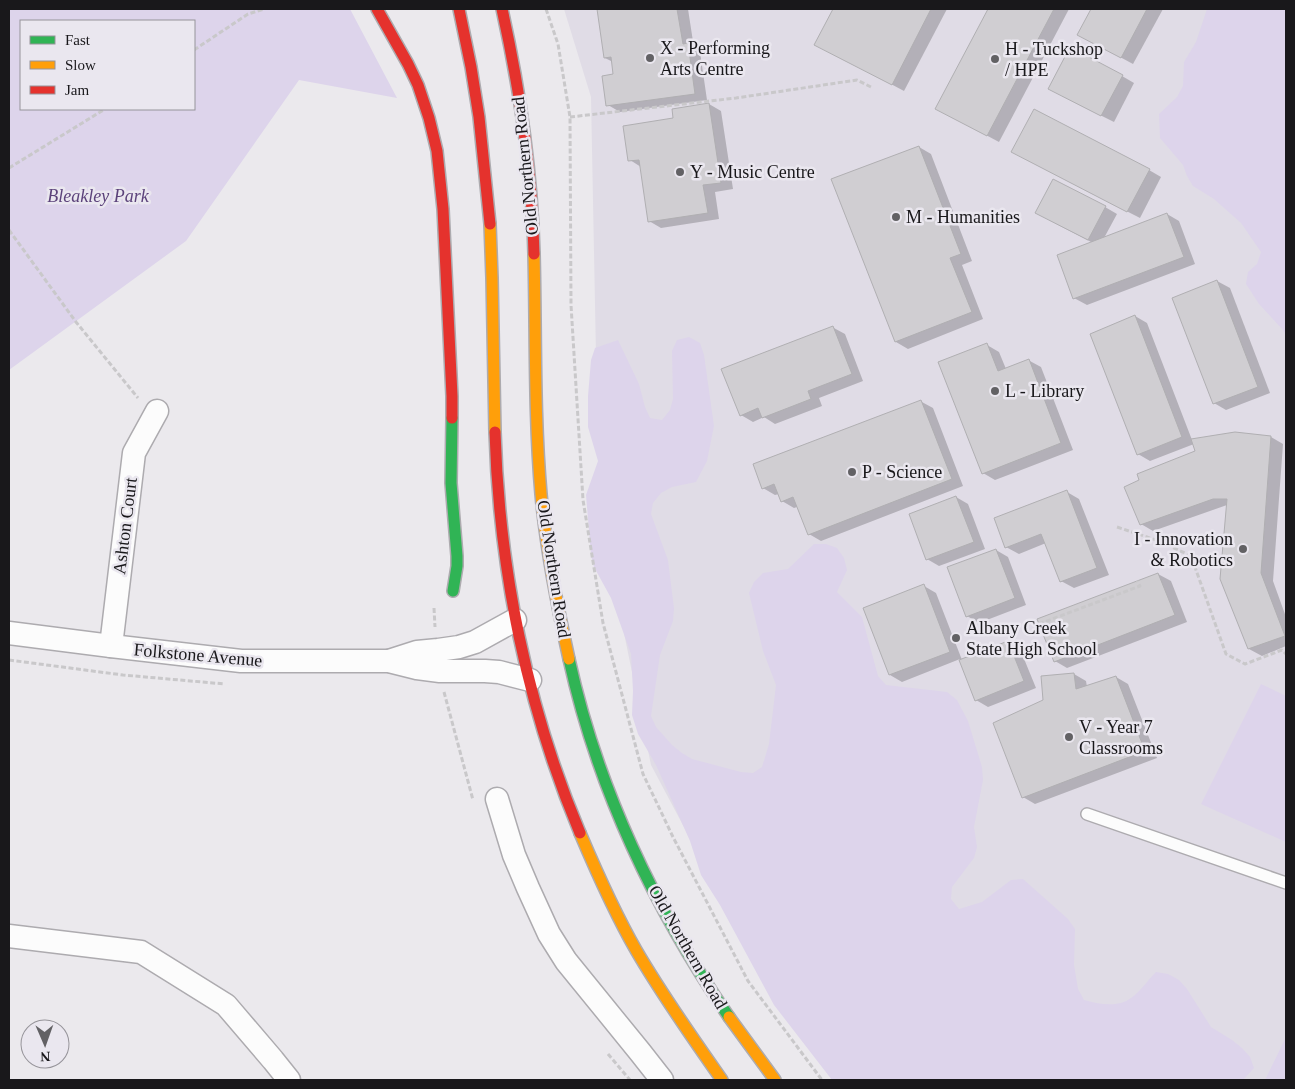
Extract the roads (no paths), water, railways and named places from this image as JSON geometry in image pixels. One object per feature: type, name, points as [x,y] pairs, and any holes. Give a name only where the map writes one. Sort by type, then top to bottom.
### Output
[{"type":"main road","points":[[377,9],[418,85],[437,151],[443,209],[452,396],[452,483],[457,556],[454,591]]},
{"type":"main road","points":[[459,9],[473,77],[485,174],[491,245],[496,477],[500,523],[515,620],[547,741],[568,804],[611,904],[658,988],[722,1080]]},
{"type":"main road","name":"Old Northern Road","points":[[502,9],[513,58],[525,135],[532,205],[537,424],[541,494],[549,558],[580,709],[604,780],[629,841],[661,905],[692,961],[727,1015],[775,1080]]},
{"type":"street","name":"Ashton Court","points":[[111,646],[134,453],[157,411]]},
{"type":"street","name":"Folkstone Avenue","points":[[389,661],[417,652],[459,647],[475,642],[515,620]]},
{"type":"street","name":"Folkstone Avenue","points":[[9,633],[241,661],[389,661],[417,668],[440,671],[492,672],[530,680]]},
{"type":"street","points":[[497,799],[514,855],[550,934],[566,961],[662,1080]]},
{"type":"street","points":[[9,936],[141,952],[226,1005],[289,1080]]},
{"type":"lane","points":[[1087,814],[1286,884]]},
{"type":"place","name":"X - Performing Arts Centre","points":[[650,58]]},
{"type":"place","name":"H - Tuckshop / HPE","points":[[995,59]]},
{"type":"place","name":"Y - Music Centre","points":[[680,172]]},
{"type":"place","name":"M - Humanities","points":[[896,217]]},
{"type":"place","name":"L - Library","points":[[995,391]]},
{"type":"place","name":"P - Science","points":[[852,472]]},
{"type":"place","name":"I - Innovation & Robotics","points":[[1243,549]]},
{"type":"place","name":"Albany Creek State High School","points":[[956,638]]},
{"type":"place","name":"V - Year 7 Classrooms","points":[[1069,737]]},
{"type":"park label","name":"Bleakley Park","points":[[98,196]]}]
